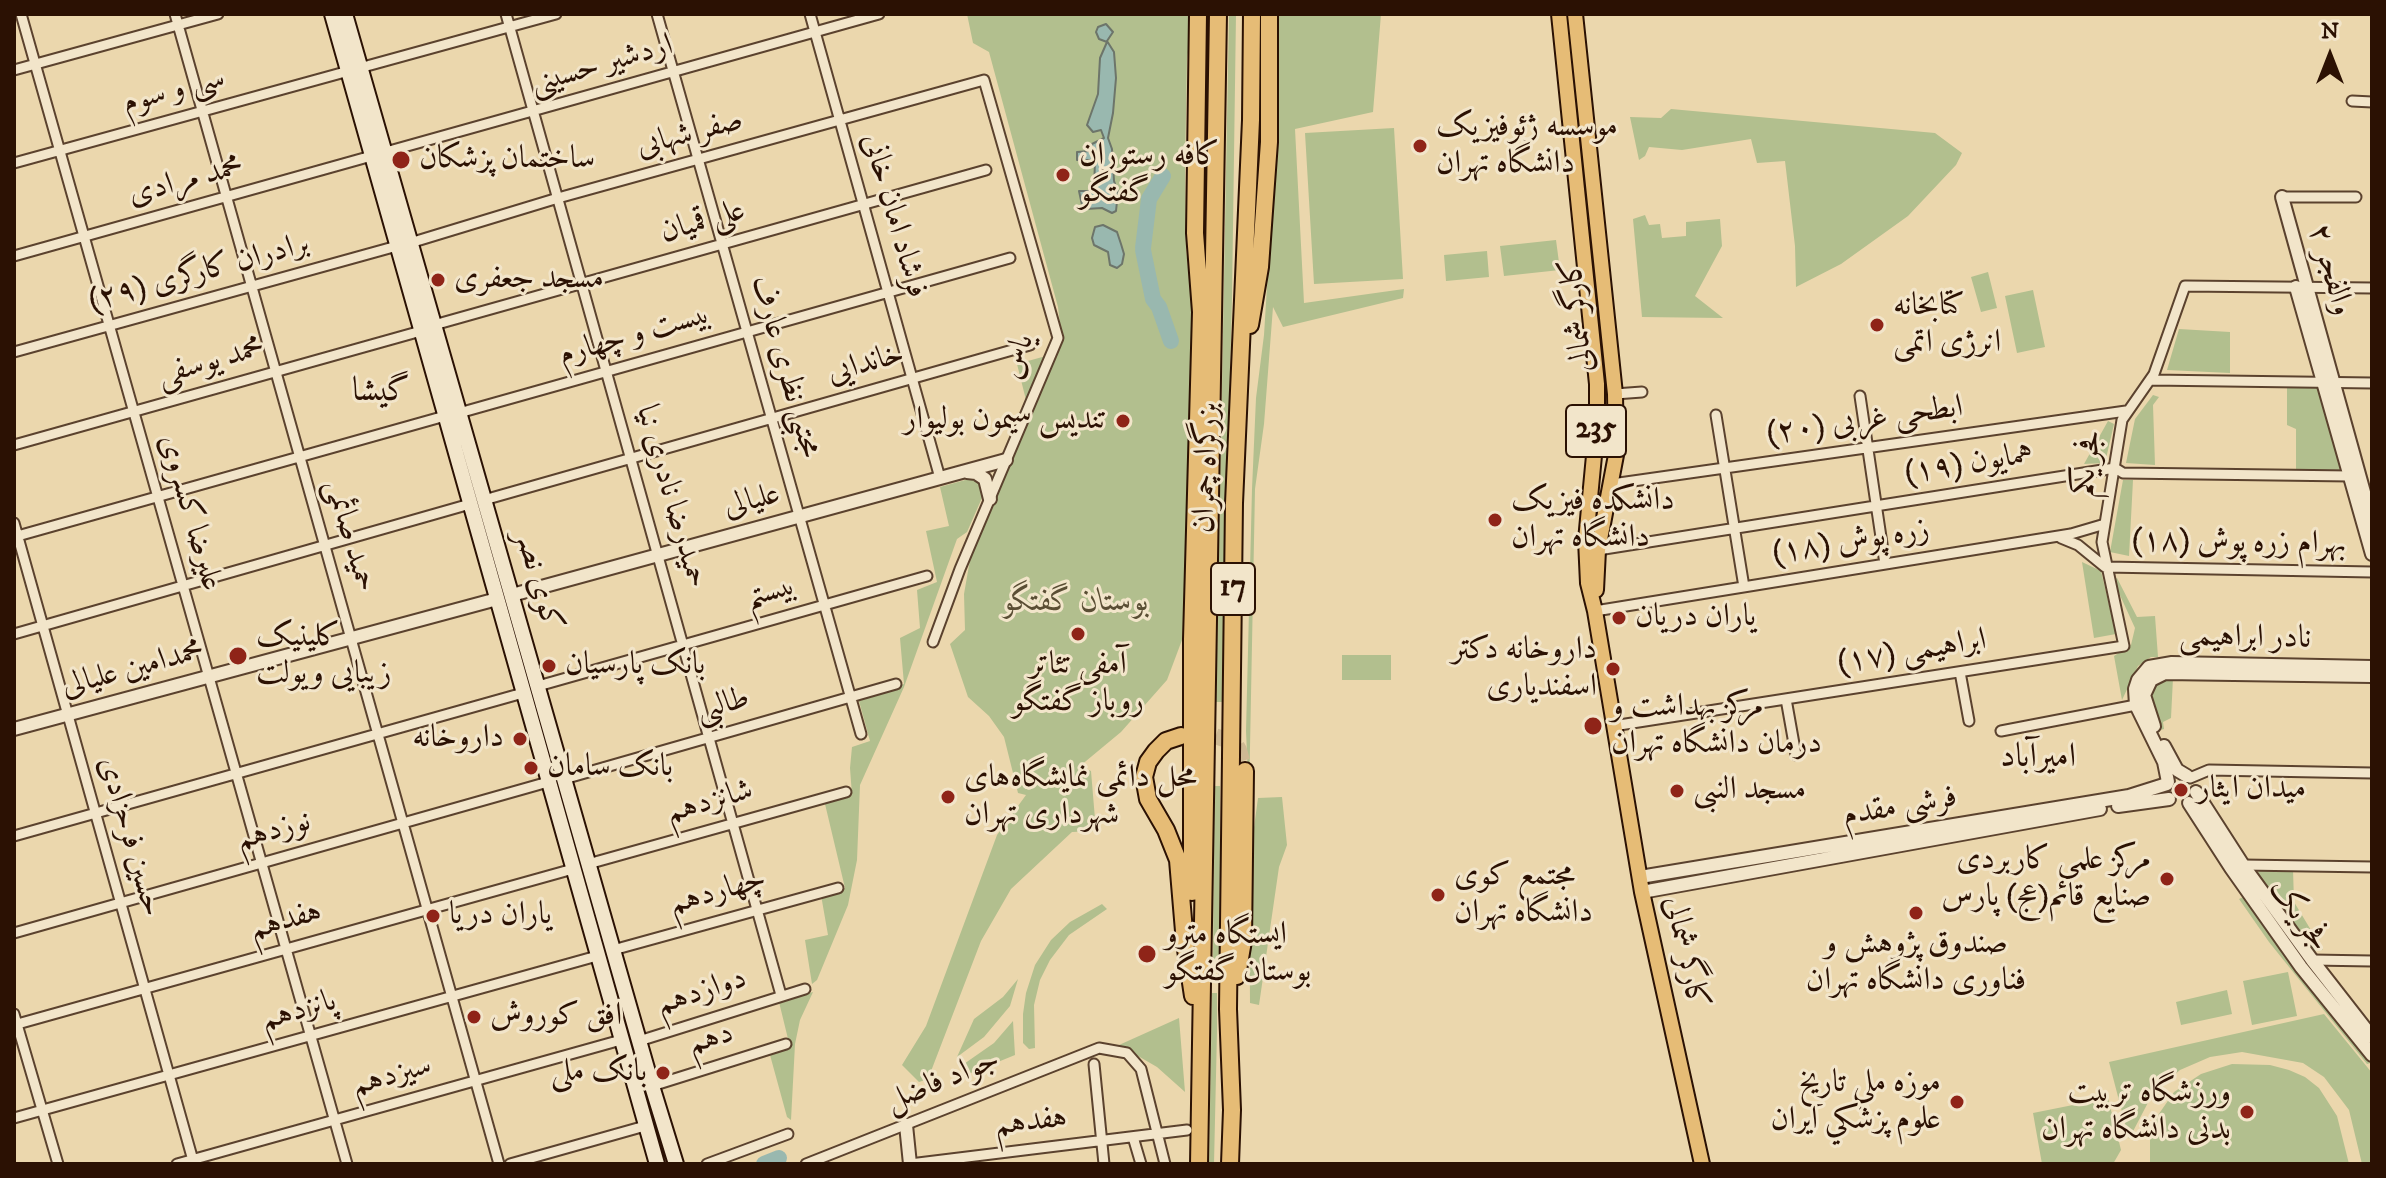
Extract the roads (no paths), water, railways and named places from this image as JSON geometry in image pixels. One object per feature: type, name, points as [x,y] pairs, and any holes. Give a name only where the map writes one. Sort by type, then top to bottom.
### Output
[{"type":"highway","points":[[1194,1003],[1192,639],[1201,312],[1195,233],[1198,14]]},
{"type":"highway","name":"بزرگراه چمران","points":[[1199,1164],[1218,14]]},
{"type":"highway","name":"بزرگراه چمران","points":[[1230,1164],[1232,1110],[1228,1009],[1234,503],[1251,120],[1252,14]]},
{"type":"highway","points":[[1239,390],[1262,239],[1269,142],[1269,14]]},
{"type":"highway","points":[[1181,736],[1166,741],[1156,751],[1148,762],[1144,777],[1148,799],[1166,830],[1178,860],[1185,943],[1200,1049]]},
{"type":"highway","points":[[1228,1009],[1243,941],[1245,771]]},
{"type":"main road","name":"کوی نصر","points":[[332,14],[354,70],[428,328],[504,597],[523,693],[657,1164]]},
{"type":"main road","name":"کوی نصر","points":[[345,14],[354,70]]},
{"type":"main road","name":"کارگر شمالی","points":[[1559,14],[1597,384],[1586,568],[1641,884],[1702,1164]]},
{"type":"main road","name":"کارگر شمالی","points":[[1575,14],[1617,437],[1612,484],[1598,550],[1595,611]]},
{"type":"main road","points":[[1590,505],[1596,510],[1607,508]]},
{"type":"main road","name":"کوی نصر","points":[[504,597],[538,686],[676,1164]]},
{"type":"street","name":"علیرضا کسروی","points":[[21,14],[347,1164]]},
{"type":"street","name":"حمید صائمی","points":[[175,14],[499,1164]]},
{"type":"street","points":[[14,70],[218,14]]},
{"type":"street","name":"حمیدرضا نادری نیا","points":[[506,14],[781,995]]},
{"type":"street","name":"سی و سوم","points":[[14,163],[556,14]]},
{"type":"street","name":"مجتبی نظری عارف","points":[[657,14],[861,734]]},
{"type":"street","name":"فرشاد امان خانی","points":[[810,14],[940,478]]},
{"type":"street","name":"اردشیر حسینی","points":[[379,156],[879,14]]},
{"type":"street","name":"صفر شهابی","points":[[404,244],[984,80]]},
{"type":"street","name":"یاس","points":[[933,642],[1058,338],[984,80]]},
{"type":"street","points":[[2352,101],[2372,102]]},
{"type":"street","name":"محمد مرادی","points":[[14,256],[379,156]]},
{"type":"street","name":"علی قمیان","points":[[428,328],[986,170]]},
{"type":"street","name":"والفجر ۲","points":[[2356,197],[2282,197],[2328,382],[2372,521]]},
{"type":"street","name":"برادران کارگری (۲۹)","points":[[14,352],[404,244]]},
{"type":"street","name":"بیست و چهارم","points":[[16,536],[1010,258]]},
{"type":"street","points":[[2126,411],[2151,380],[2183,289],[2189,284],[2372,288]]},
{"type":"street","name":"محمد یوسفی","points":[[14,445],[428,328]]},
{"type":"street","name":"خاندایی","points":[[14,634],[1030,345]]},
{"type":"street","points":[[2151,380],[2372,383]]},
{"type":"street","points":[[1615,394],[1642,392]]},
{"type":"street","points":[[1860,396],[1885,564]]},
{"type":"street","name":"ابطحی غربی (۲۰)","points":[[1612,484],[2126,411]]},
{"type":"street","name":"فجر یکم","points":[[2106,567],[2102,542],[2126,411]]},
{"type":"street","points":[[1716,415],[1744,587]]},
{"type":"street","name":"علیالی","points":[[504,597],[1006,460]]},
{"type":"street","name":"همایون (۱۹)","points":[[1598,550],[2115,468],[2123,473],[2360,476]]},
{"type":"street","points":[[964,471],[976,473],[985,479],[990,499]]},
{"type":"street","name":"والفجر ۲","points":[[2360,476],[2372,554]]},
{"type":"street","name":"حسین فرحزادی","points":[[14,523],[193,1162]]},
{"type":"street","name":"زره پوش (۱۸)","points":[[1595,611],[2054,537],[2105,524]]},
{"type":"street","points":[[2054,537],[2078,545],[2106,567]]},
{"type":"street","name":"بهرام زره پوش (۱۸)","points":[[2106,567],[2372,572]]},
{"type":"street","name":"ابراهیمی (۱۷)","points":[[1613,726],[2124,646],[2106,567]]},
{"type":"street","name":"بیستم","points":[[538,686],[927,576]]},
{"type":"street","name":"محمدامین علیالی","points":[[14,729],[504,597]]},
{"type":"street","name":"نادر ابراهیمی","points":[[2136,705],[2135,689],[2142,672],[2160,663],[2372,667]]},
{"type":"street","points":[[1960,672],[1969,721]]},
{"type":"street","name":"نادر ابراهیمی","points":[[2188,777],[2177,770],[2149,718],[2144,695],[2146,687],[2157,675],[2372,676]]},
{"type":"street","name":"طالبی","points":[[564,779],[896,684]]},
{"type":"street","points":[[14,836],[523,693]]},
{"type":"street","points":[[1786,699],[1796,755]]},
{"type":"street","points":[[2001,731],[2136,705],[2164,762],[2169,799],[2179,805],[2192,797],[2195,784],[2188,777]]},
{"type":"street","points":[[2167,783],[2177,775],[2188,777],[2209,770],[2372,773]]},
{"type":"street","name":"نوزدهم","points":[[14,933],[548,782]]},
{"type":"street","name":"فرشی مقدم","points":[[1641,884],[2129,796],[2167,783]]},
{"type":"street","name":"شانزدهم","points":[[588,864],[846,792]]},
{"type":"street","name":"فجر یک","points":[[2192,797],[2237,866],[2372,1055]]},
{"type":"street","name":"فرشی مقدم","points":[[1641,884],[2169,799]]},
{"type":"street","points":[[2237,866],[2372,867]]},
{"type":"street","name":"هفدهم","points":[[15,1021],[573,869]]},
{"type":"street","name":"چهاردهم","points":[[613,950],[838,888]]},
{"type":"street","name":"پانزدهم","points":[[14,1118],[597,956]]},
{"type":"street","points":[[2307,964],[2372,961]]},
{"type":"street","name":"فجر یک","points":[[2307,964],[2372,1037]]},
{"type":"street","name":"دوازدهم","points":[[639,1041],[805,989]]},
{"type":"street","points":[[15,1021],[58,1164]]},
{"type":"street","name":"سیزدهم","points":[[177,1164],[621,1040]]},
{"type":"street","name":"دهم","points":[[652,1086],[786,1044]]},
{"type":"street","name":"جواد فاضل","points":[[806,1164],[1099,1048],[1127,1053],[1134,1058],[1141,1069],[1159,1134]]},
{"type":"street","points":[[1094,1064],[1104,1164]]},
{"type":"street","points":[[906,1125],[910,1164]]},
{"type":"street","points":[[510,1164],[645,1126]]},
{"type":"street","name":"هفدهم","points":[[910,1164],[1187,1130]]},
{"type":"street","points":[[707,1164],[788,1134]]},
{"type":"street","points":[[1159,1134],[1165,1164]]},
{"type":"street","points":[[1133,1137],[1141,1164]]},
{"type":"water","points":[[1106,24],[1113,32],[1107,41],[1114,52],[1116,78],[1108,138],[1118,192],[1116,211],[1112,213],[1102,208],[1086,209],[1082,205],[1079,191],[1094,191],[1095,160],[1077,160],[1077,152],[1090,151],[1092,144],[1104,138],[1101,130],[1093,132],[1087,125],[1098,94],[1100,58],[1107,42],[1099,39],[1096,32],[1098,27]]},
{"type":"water","points":[[1103,225],[1117,232],[1121,244],[1124,254],[1122,264],[1117,268],[1110,265],[1108,252],[1094,245],[1095,227]]},
{"type":"waterway","points":[[1143,248],[1149,199],[1163,176]]},
{"type":"waterway","points":[[1143,250],[1153,299],[1171,341]]},
{"type":"waterway","points":[[764,1164],[779,1158]]},
{"type":"tunnel","points":[[1192,734],[1209,734],[1235,743],[1245,771]]},
{"type":"place","name":"موسسه ژئوفیزیک دانشگاه تهران","points":[[1420,146]]},
{"type":"place","name":"ساختمان پزشکان","points":[[401,160]]},
{"type":"place","name":"کافه رستوران گفتگو","points":[[1063,175]]},
{"type":"place","name":"مسجد جعفری","points":[[438,280]]},
{"type":"place","name":"کتابخانه انرژی اتمی","points":[[1877,325]]},
{"type":"place","name":"تندیس سیمون بولیوار","points":[[1123,421]]},
{"type":"place","name":"دانشکده فیزیک دانشگاه تهران","points":[[1495,520]]},
{"type":"place","name":"یاران دریان","points":[[1619,618]]},
{"type":"place","name":"آمفی تئاتر روباز گفتگو","points":[[1078,634]]},
{"type":"place","name":"کلینیک زیبایی ویولت","points":[[238,656]]},
{"type":"place","name":"بانک پارسیان","points":[[549,666]]},
{"type":"place","name":"داروخانه دکتر اسفندیاری","points":[[1613,669]]},
{"type":"place","name":"مرکز بهداشت و درمان دانشگاه تهران","points":[[1593,726]]},
{"type":"place","name":"داروخانه","points":[[520,739]]},
{"type":"place","name":"بانک سامان","points":[[531,768]]},
{"type":"place","name":"میدان ایثار","points":[[2181,790]]},
{"type":"place","name":"مسجد النبی","points":[[1677,791]]},
{"type":"place","name":"محل دائمی نمایشگاه‌های شهرداری تهران","points":[[948,797]]},
{"type":"place","name":"مرکز علمی کاربردی صنایع قائم(عج) پارس","points":[[2167,879]]},
{"type":"place","name":"مجتمع کوی دانشگاه تهران","points":[[1438,895]]},
{"type":"place","name":"صندوق پژوهش و فناوری دانشگاه تهران","points":[[1916,913]]},
{"type":"place","name":"یاران دریا","points":[[433,916]]},
{"type":"place","name":"ایستگاه مترو بوستان گفتگو","points":[[1147,954]]},
{"type":"place","name":"افق کوروش","points":[[474,1017]]},
{"type":"place","name":"بانک ملی","points":[[663,1073]]},
{"type":"place","name":"موزه ملي تاريخ علوم پزشكي ايران","points":[[1957,1102]]},
{"type":"place","name":"ورزشگاه تربیت بدنی دانشگاه تهران","points":[[2247,1112]]},
{"type":"district","name":"گیشا","points":[[381,393]]},
{"type":"district","name":"امیرآباد","points":[[2038,759]]},
{"type":"park label","name":"بوستان گفتگو","points":[[1076,603]]}]
